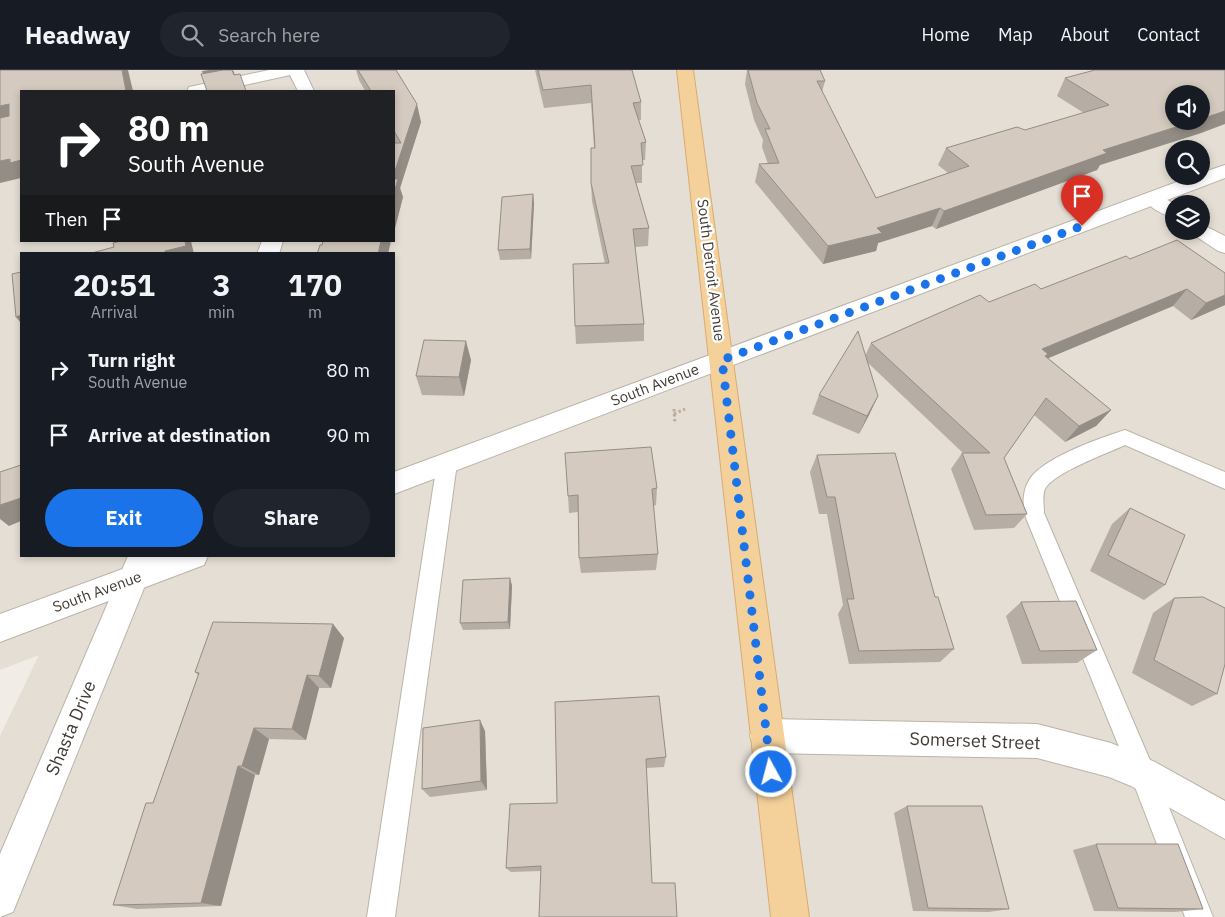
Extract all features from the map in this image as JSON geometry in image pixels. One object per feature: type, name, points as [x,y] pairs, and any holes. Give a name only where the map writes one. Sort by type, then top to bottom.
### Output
[{"type":"main road","name":"South Detroit Avenue","points":[[685,70],[790,917]]},
{"type":"street","points":[[200,90],[295,71],[315,70]]},
{"type":"street","points":[[295,71],[305,90]]},
{"type":"street","name":"South Avenue","points":[[395,483],[1225,172]]},
{"type":"street","points":[[1154,199],[1165,206]]},
{"type":"street","points":[[1210,236],[1225,246]]},
{"type":"street","name":"South Avenue","points":[[0,628],[138,568],[189,557]]},
{"type":"street","name":"Shasta Drive","points":[[0,899],[138,568]]},
{"type":"street","name":"Somerset Street","points":[[767,736],[1037,741],[1111,760],[1143,774],[1225,821]]},
{"type":"lane","points":[[1199,917],[1143,774],[1034,512],[1033,496],[1039,482],[1052,472],[1125,437],[1225,481]]},
{"type":"lane","points":[[381,917],[448,463]]},
{"type":"path","points":[[673,406],[675,424]]},
{"type":"path","points":[[674,414],[685,410]]},
{"type":"shaded area","points":[[0,70],[1225,70],[1225,917],[0,917],[0,736],[39,655],[0,670]]},
{"type":"building","points":[[0,70],[122,70],[126,90],[20,90],[20,160],[10,163],[10,159],[0,161],[0,118],[9,116],[9,104],[0,106]]},
{"type":"building","points":[[232,70],[234,75],[240,74],[246,90],[207,90],[201,74]]},
{"type":"building","points":[[358,70],[396,70],[417,104],[395,171],[395,143],[401,143],[395,133],[395,90],[370,90]]},
{"type":"building","points":[[538,70],[632,70],[641,102],[633,103],[646,142],[641,143],[643,165],[631,166],[649,228],[633,229],[644,324],[575,326],[573,264],[609,263],[591,183],[591,148],[595,148],[591,85],[543,90]]},
{"type":"building","points":[[748,70],[820,70],[825,81],[817,81],[876,198],[969,166],[946,148],[1017,127],[1025,130],[1109,105],[1065,78],[1095,70],[1225,70],[1225,111],[1210,116],[1210,85],[1165,85],[1166,130],[1103,150],[1107,153],[944,211],[940,208],[877,228],[882,233],[828,246],[759,164],[779,163],[765,129],[770,129],[757,103]]},
{"type":"building","points":[[395,179],[398,179],[395,190]]},
{"type":"building","points":[[533,194],[530,249],[498,250],[502,197]]},
{"type":"building","points":[[1177,240],[1225,273],[1225,295],[1206,303],[1187,289],[1042,349],[1048,354],[1045,356],[1111,410],[1079,426],[1046,398],[1004,458],[1027,514],[986,515],[962,453],[990,453],[871,343],[980,295],[989,302],[1035,284],[1041,289],[1126,256],[1130,259]]},
{"type":"building","points":[[185,242],[186,246],[165,252],[95,252],[114,247],[113,243]]},
{"type":"building","points":[[323,242],[381,242],[378,252],[318,252],[320,245]]},
{"type":"building","points":[[20,272],[20,315],[16,317],[12,274]]},
{"type":"building","points":[[858,331],[878,396],[867,416],[819,395]]},
{"type":"building","points":[[424,340],[466,341],[459,377],[416,376]]},
{"type":"building","points":[[651,447],[657,488],[652,489],[658,554],[579,558],[578,495],[568,496],[565,453]]},
{"type":"building","points":[[895,453],[935,597],[938,597],[954,649],[859,651],[847,599],[854,599],[835,497],[827,497],[817,455]]},
{"type":"building","points":[[20,465],[20,498],[0,505],[0,472]]},
{"type":"building","points":[[1130,508],[1185,535],[1165,585],[1108,555]]},
{"type":"building","points":[[510,578],[508,622],[460,623],[463,580]]},
{"type":"building","points":[[1203,597],[1225,608],[1225,664],[1217,694],[1154,660],[1174,598]]},
{"type":"building","points":[[1076,601],[1097,650],[1040,651],[1021,602]]},
{"type":"building","points":[[213,622],[333,624],[319,676],[307,675],[292,729],[254,728],[242,766],[238,766],[201,903],[113,905],[146,803],[153,803],[199,673],[195,672]]},
{"type":"building","points":[[659,696],[666,757],[646,759],[652,883],[675,883],[677,917],[539,917],[541,866],[506,868],[510,804],[557,803],[555,702]]},
{"type":"building","points":[[480,720],[481,781],[422,789],[423,728]]},
{"type":"building","points":[[907,806],[982,806],[1009,909],[928,908]]},
{"type":"building","points":[[1096,844],[1178,844],[1203,909],[1118,908]]},
{"type":"route","points":[[771,772],[722,360],[1082,226]]}]
